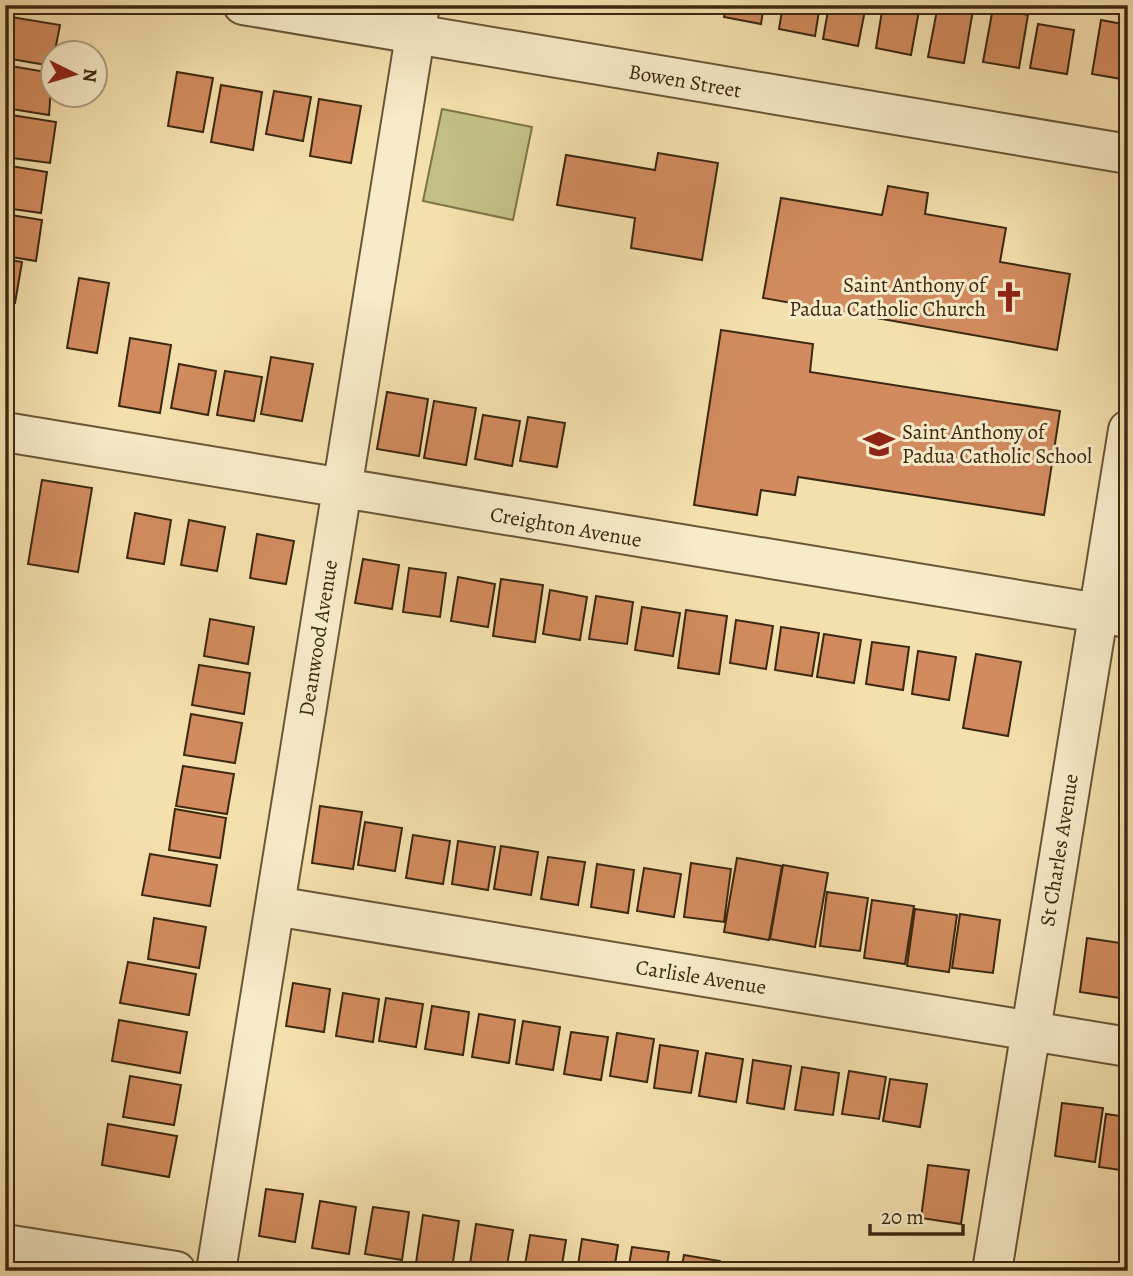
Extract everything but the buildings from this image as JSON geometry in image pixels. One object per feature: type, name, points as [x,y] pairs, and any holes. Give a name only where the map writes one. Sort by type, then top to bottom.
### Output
[{"type":"street","name":"Bowen Street","points":[[243,5],[418,20],[1128,154]]},
{"type":"street","name":"Deanwood Avenue","points":[[216,1271],[418,20]]},
{"type":"street","name":"St Charles Avenue","points":[[992,1271],[1030,1032],[1112,616],[1128,430]]},
{"type":"street","name":"Creighton Avenue","points":[[5,432],[1112,616]]},
{"type":"street","name":"Carlisle Avenue","points":[[275,906],[1128,1047]]},
{"type":"street","points":[[5,1244],[176,1271]]},
{"type":"shaded area","points":[[442,109],[532,127],[513,220],[423,201]]},
{"type":"place","name":"Saint Anthony of Padua Catholic Church","points":[[1009,297]]},
{"type":"place","name":"Saint Anthony of Padua Catholic School","points":[[879,444]]}]
